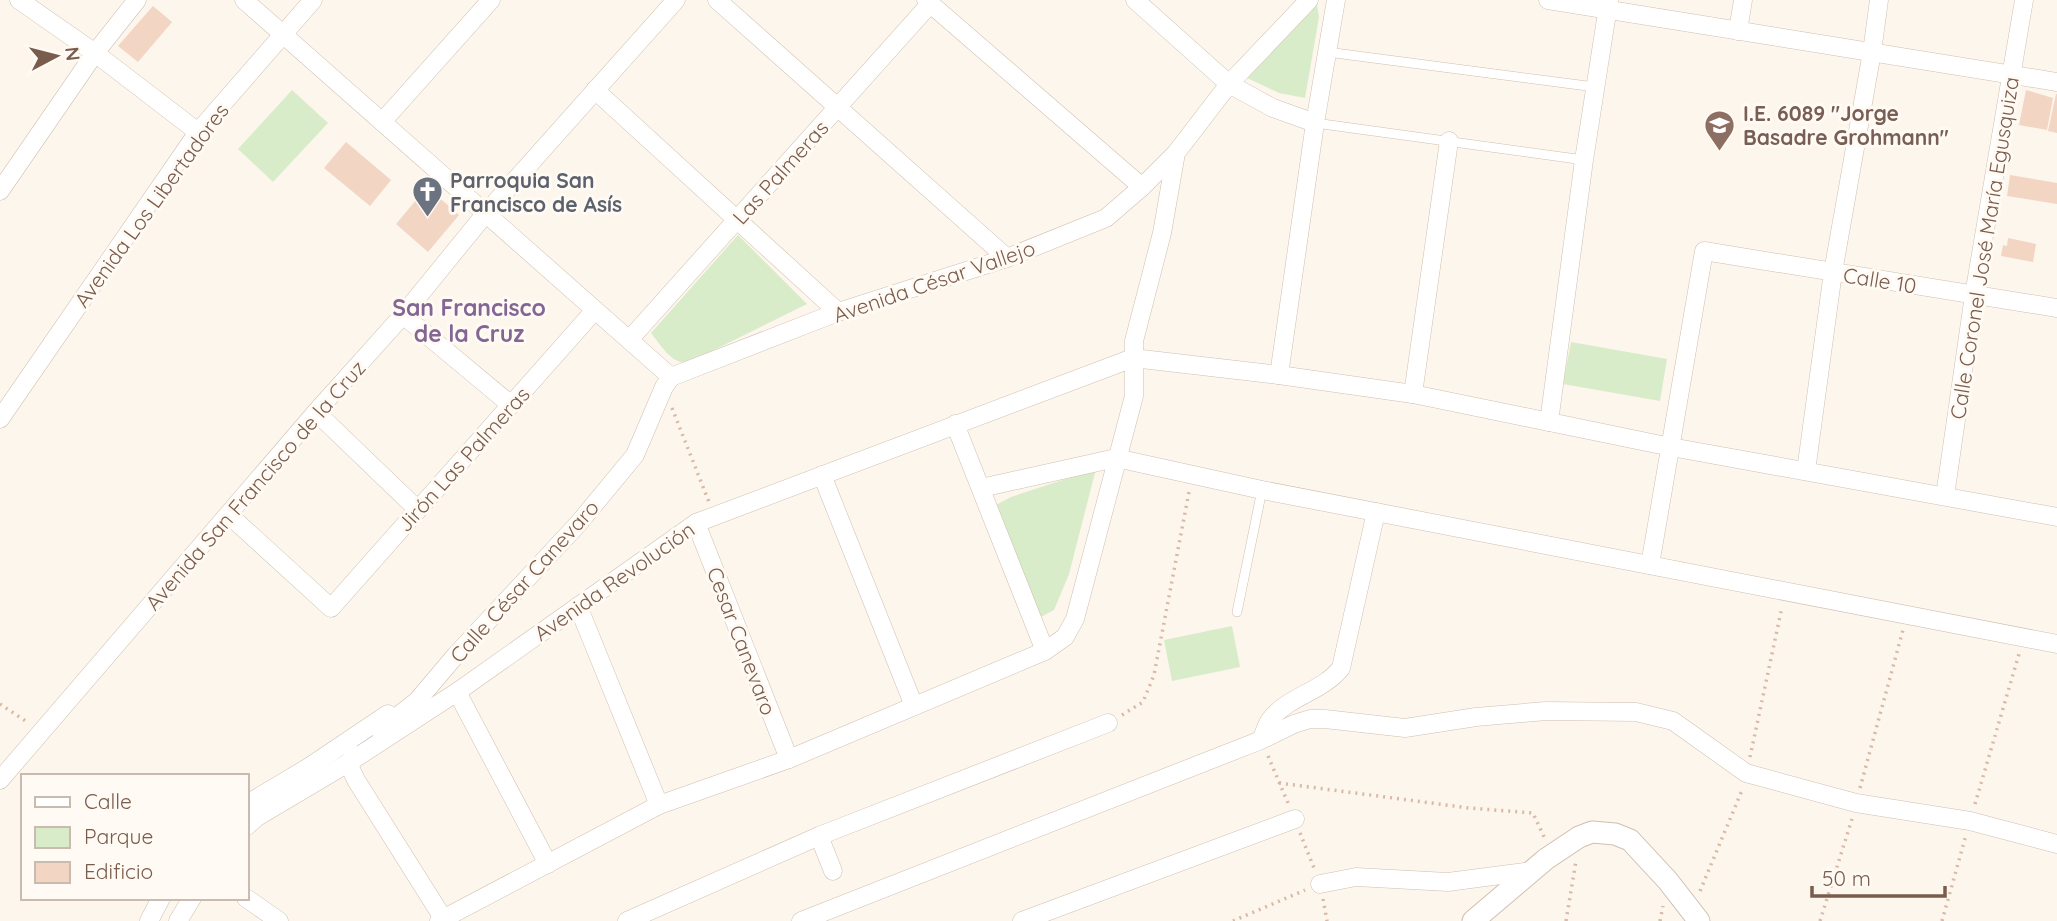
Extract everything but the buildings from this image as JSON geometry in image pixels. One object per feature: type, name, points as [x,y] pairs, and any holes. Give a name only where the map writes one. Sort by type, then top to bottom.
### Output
[{"type":"street","points":[[19,0],[95,53],[198,132]]},
{"type":"street","points":[[0,191],[95,53],[137,0]]},
{"type":"street","points":[[244,0],[629,340],[668,382]]},
{"type":"street","name":"Avenida Los Libertadores","points":[[3,408],[198,132],[313,0]]},
{"type":"street","points":[[382,122],[491,0]]},
{"type":"street","name":"Avenida San Francisco de la Cruz","points":[[0,780],[402,315],[486,213],[676,0]]},
{"type":"street","points":[[717,0],[1007,258]]},
{"type":"street","points":[[1135,0],[1229,84],[1273,108],[1315,122]]},
{"type":"street","name":"Avenida César Vallejo","points":[[668,382],[838,312],[1007,258],[1106,218],[1176,153],[1229,84],[1309,0]]},
{"type":"street","points":[[1279,375],[1315,122],[1336,0]]},
{"type":"street","points":[[1548,0],[1609,5],[1738,31],[2057,82]]},
{"type":"street","points":[[1738,31],[1744,0]]},
{"type":"street","points":[[1806,471],[1833,272],[1879,0]]},
{"type":"street","name":"Calle Coronel José María Egusquiza","points":[[1945,496],[1974,295],[2024,0]]},
{"type":"street","points":[[928,2],[1142,187]]},
{"type":"street","name":"Las Palmeras","points":[[629,340],[839,106],[928,2]]},
{"type":"street","points":[[1549,422],[1584,160],[1609,5]]},
{"type":"street","points":[[595,90],[838,312]]},
{"type":"street","points":[[1413,394],[1449,141]]},
{"type":"street","points":[[348,763],[441,920],[659,805],[789,759],[1045,651],[1065,637],[1075,619],[1133,396],[1134,341],[1162,233],[1176,153]]},
{"type":"street","name":"Calle 10","points":[[1671,447],[1704,251],[2057,308]]},
{"type":"street","name":"Jirón Las Palmeras","points":[[229,515],[331,608],[595,310]]},
{"type":"street","points":[[402,315],[511,405]]},
{"type":"street","points":[[1133,358],[1413,394],[1671,447],[2057,517]]},
{"type":"street","name":"Avenida Revolución","points":[[248,825],[457,692],[696,523],[1133,358]]},
{"type":"street","name":"Calle César Canevaro","points":[[348,763],[370,738],[417,701],[514,591],[579,524],[635,455],[668,382]]},
{"type":"street","points":[[316,412],[418,510]]},
{"type":"street","points":[[955,424],[1045,651]]},
{"type":"street","points":[[1650,565],[1671,447]]},
{"type":"street","points":[[981,488],[1116,458],[1262,490],[2057,643]]},
{"type":"street","points":[[822,475],[914,706]]},
{"type":"street","points":[[1261,740],[1270,720],[1285,705],[1331,680],[1341,668],[1376,512]]},
{"type":"street","name":"Cesar Canevaro","points":[[696,523],[789,759]]},
{"type":"street","points":[[578,606],[659,805]]},
{"type":"street","points":[[248,803],[309,767],[436,680]]},
{"type":"street","points":[[457,692],[548,864]]},
{"type":"street","points":[[801,921],[1310,719],[1405,728],[1476,717],[1546,711],[1636,712],[1673,721],[1746,773],[1856,803],[1970,821],[2057,844]]},
{"type":"street","points":[[627,921],[819,836],[1108,723]]},
{"type":"street","points":[[1022,921],[1295,820]]},
{"type":"street","points":[[1473,921],[1544,863],[1579,837],[1592,832],[1615,834],[1630,840],[1668,881],[1699,921]]},
{"type":"street","points":[[819,836],[833,871]]},
{"type":"street","points":[[1320,884],[1356,877],[1448,882],[1544,863]]},
{"type":"street","points":[[248,899],[279,921]]},
{"type":"street","points":[[149,921],[161,900]]},
{"type":"street","points":[[178,921],[191,900]]},
{"type":"lane","points":[[1327,52],[1595,88]]},
{"type":"lane","points":[[1315,122],[1584,160]]},
{"type":"lane","points":[[1237,612],[1262,490]]},
{"type":"path","points":[[668,382],[714,515]]},
{"type":"path","points":[[1108,723],[1143,702],[1154,675],[1193,475]]},
{"type":"path","points":[[1820,921],[1908,615]]},
{"type":"path","points":[[1942,921],[2024,637]]},
{"type":"path","points":[[0,704],[42,733]]},
{"type":"path","points":[[1279,783],[1469,808],[1533,813],[1544,863]]},
{"type":"path","points":[[1566,921],[1579,837]]},
{"type":"path","points":[[1233,921],[1320,884]]},
{"type":"green space","points":[[1317,5],[1319,17],[1305,98],[1279,93],[1245,77],[1310,7]]},
{"type":"green space","points":[[292,90],[328,123],[273,182],[238,149]]},
{"type":"green space","points":[[738,235],[807,304],[688,363],[676,360],[651,333]]},
{"type":"green space","points":[[1571,342],[1667,359],[1660,401],[1563,384]]},
{"type":"green space","points":[[1096,469],[1069,574],[1054,610],[1041,617],[996,505],[1011,497]]},
{"type":"green space","points":[[1232,626],[1240,667],[1172,681],[1164,640]]},
{"type":"place","name":"I.E. 6089 \"Jorge Basadre Grohmann\"","points":[[1720,152]]},
{"type":"place","name":"Parroquia San Francisco de Asís","points":[[427,219]]},
{"type":"district","name":"San Francisco de la Cruz","points":[[469,320]]}]
